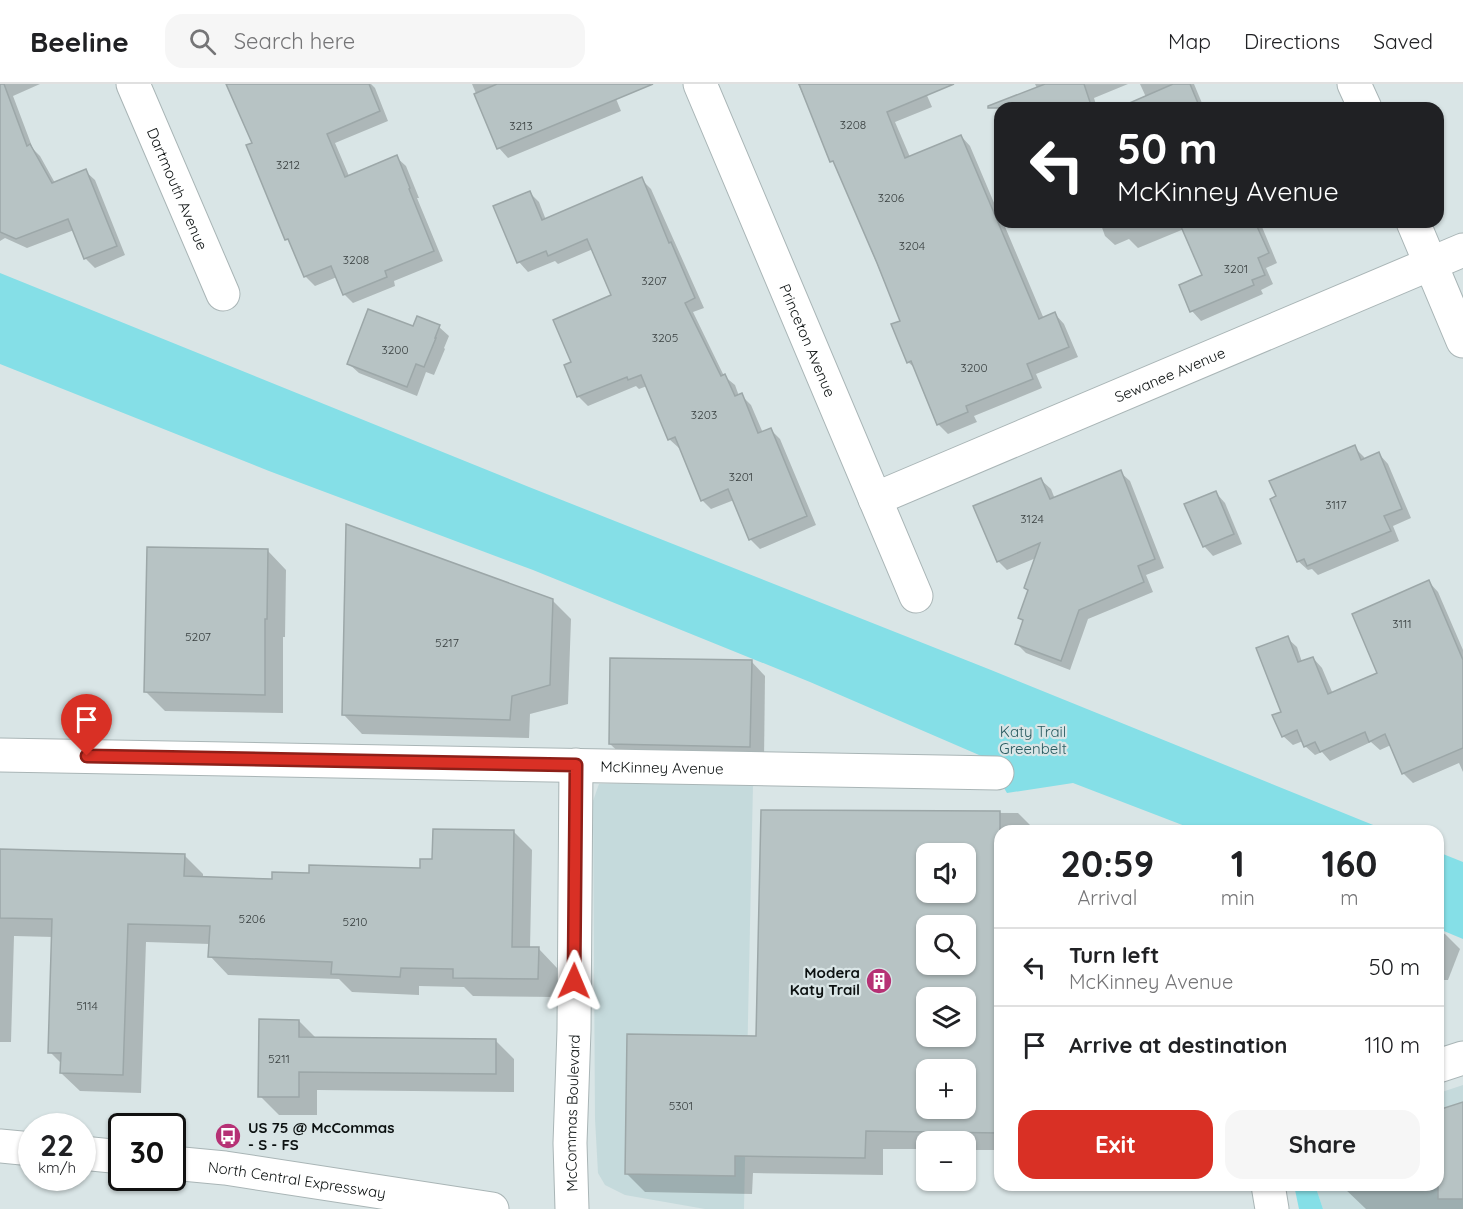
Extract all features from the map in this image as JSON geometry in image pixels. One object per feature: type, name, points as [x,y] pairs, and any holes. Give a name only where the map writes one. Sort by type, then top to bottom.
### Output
[{"type":"street","name":"Dartmouth Avenue","points":[[134,84],[223,294]]},
{"type":"street","name":"Princeton Avenue","points":[[700,84],[916,596]]},
{"type":"street","points":[[1354,84],[1362,102]]},
{"type":"street","points":[[1415,228],[1463,341]]},
{"type":"street","name":"Sewanee Avenue","points":[[875,499],[1463,250]]},
{"type":"street","name":"McKinney Avenue","points":[[0,754],[998,773]]},
{"type":"street","name":"McCommas Boulevard","points":[[572,1209],[570,1143],[574,1030],[576,765]]},
{"type":"street","points":[[1444,1064],[1463,1058]]},
{"type":"street","points":[[0,1146],[18,1148]]},
{"type":"street","name":"North Central Expressway","points":[[186,1164],[225,1168],[492,1209]]},
{"type":"street","points":[[1269,1191],[1272,1209]]},
{"type":"shaded area","points":[[599,784],[753,784],[744,1209],[705,1209],[625,1195],[605,1185],[598,1173],[595,1119],[593,801]]},
{"type":"shaded area","points":[[1463,1085],[1463,1209],[1323,1209],[1317,1191],[1444,1191],[1444,1091]]},
{"type":"green space","name":"Katy Trail Greenbelt","points":[[0,273],[1373,825],[1182,825],[1073,783],[1007,793],[986,758],[810,682],[533,570],[269,471],[0,364]]},
{"type":"green space","points":[[1444,854],[1463,862],[1463,939],[1444,931]]},
{"type":"green space","points":[[1295,1191],[1317,1191],[1323,1209],[1299,1209]]},
{"type":"building","points":[[0,84],[4,84],[27,146],[30,144],[52,183],[86,169],[117,246],[84,259],[68,219],[16,239],[0,232]]},
{"type":"building","points":[[226,84],[369,84],[380,111],[327,134],[345,177],[397,155],[434,251],[385,271],[387,277],[343,295],[331,266],[304,277],[288,239],[285,240],[246,145],[252,143]]},
{"type":"building","points":[[497,84],[653,84],[497,149],[474,94]]},
{"type":"building","points":[[799,84],[954,84],[887,112],[905,158],[961,135],[994,213],[994,228],[1000,228],[1039,319],[1055,312],[1069,347],[1027,364],[1033,379],[966,406],[968,412],[937,425],[911,361],[907,363],[891,324],[900,321],[877,263],[833,161],[830,162]]},
{"type":"building","points":[[1045,84],[1084,84],[1090,102],[998,102]]},
{"type":"building","points":[[1173,84],[1190,84],[1198,102],[1132,102]]},
{"type":"building","points":[[642,177],[695,298],[685,303],[721,376],[725,374],[735,396],[742,393],[758,433],[771,428],[807,516],[749,540],[728,489],[701,501],[675,437],[668,440],[641,375],[628,380],[627,377],[577,397],[564,365],[571,362],[553,320],[611,295],[587,239],[548,256],[546,251],[517,263],[493,206],[530,191],[542,220]]},
{"type":"building","points":[[1182,228],[1258,228],[1269,253],[1258,258],[1265,275],[1252,280],[1254,285],[1190,312],[1179,285],[1202,275]]},
{"type":"building","points":[[368,309],[413,326],[417,316],[440,325],[424,367],[416,364],[407,387],[347,364]]},
{"type":"building","points":[[1355,445],[1361,460],[1379,452],[1402,509],[1384,516],[1391,531],[1307,566],[1304,559],[1297,562],[1270,499],[1276,496],[1269,481]]},
{"type":"building","points":[[1121,470],[1155,559],[1138,566],[1144,582],[1079,610],[1061,661],[1015,644],[1023,620],[1018,618],[1028,590],[1024,588],[1040,543],[997,562],[973,506],[1041,478],[1050,499]]},
{"type":"building","points":[[1216,491],[1234,534],[1203,547],[1184,504]]},
{"type":"building","points":[[346,524],[553,599],[550,685],[512,696],[510,720],[342,715]]},
{"type":"building","points":[[147,547],[268,549],[265,695],[144,692]]},
{"type":"building","points":[[1429,580],[1463,660],[1463,748],[1402,774],[1385,734],[1369,742],[1365,732],[1320,752],[1315,742],[1304,747],[1297,730],[1282,737],[1272,715],[1281,712],[1256,648],[1288,636],[1298,662],[1313,657],[1328,694],[1377,673],[1352,614]]},
{"type":"building","points":[[610,658],[752,660],[750,747],[609,744]]},
{"type":"building","name":"Modera Katy Trail","points":[[761,810],[1000,811],[1000,825],[994,825],[994,1133],[866,1131],[865,1158],[735,1156],[735,1176],[625,1174],[627,1034],[756,1036]]},
{"type":"building","points":[[433,829],[514,830],[512,947],[539,947],[538,979],[453,978],[453,969],[401,968],[400,977],[331,974],[332,962],[208,957],[210,926],[128,924],[123,1075],[60,1073],[61,1053],[48,1053],[52,919],[0,918],[0,849],[185,854],[184,876],[272,879],[272,872],[309,873],[309,865],[420,868],[420,859],[432,859]]},
{"type":"building","points":[[259,1019],[299,1020],[299,1037],[496,1039],[496,1074],[299,1072],[299,1097],[258,1097]]},
{"type":"building","points":[[1463,1102],[1463,1199],[1438,1199],[1438,1191],[1444,1191],[1444,1108]]},
{"type":"place","name":"Modera Katy Trail","points":[[879,981]]},
{"type":"place","name":"US 75 @ McCommas - S - FS","points":[[228,1136]]},
{"type":"route","points":[[87,756],[576,765],[574,981]]}]
